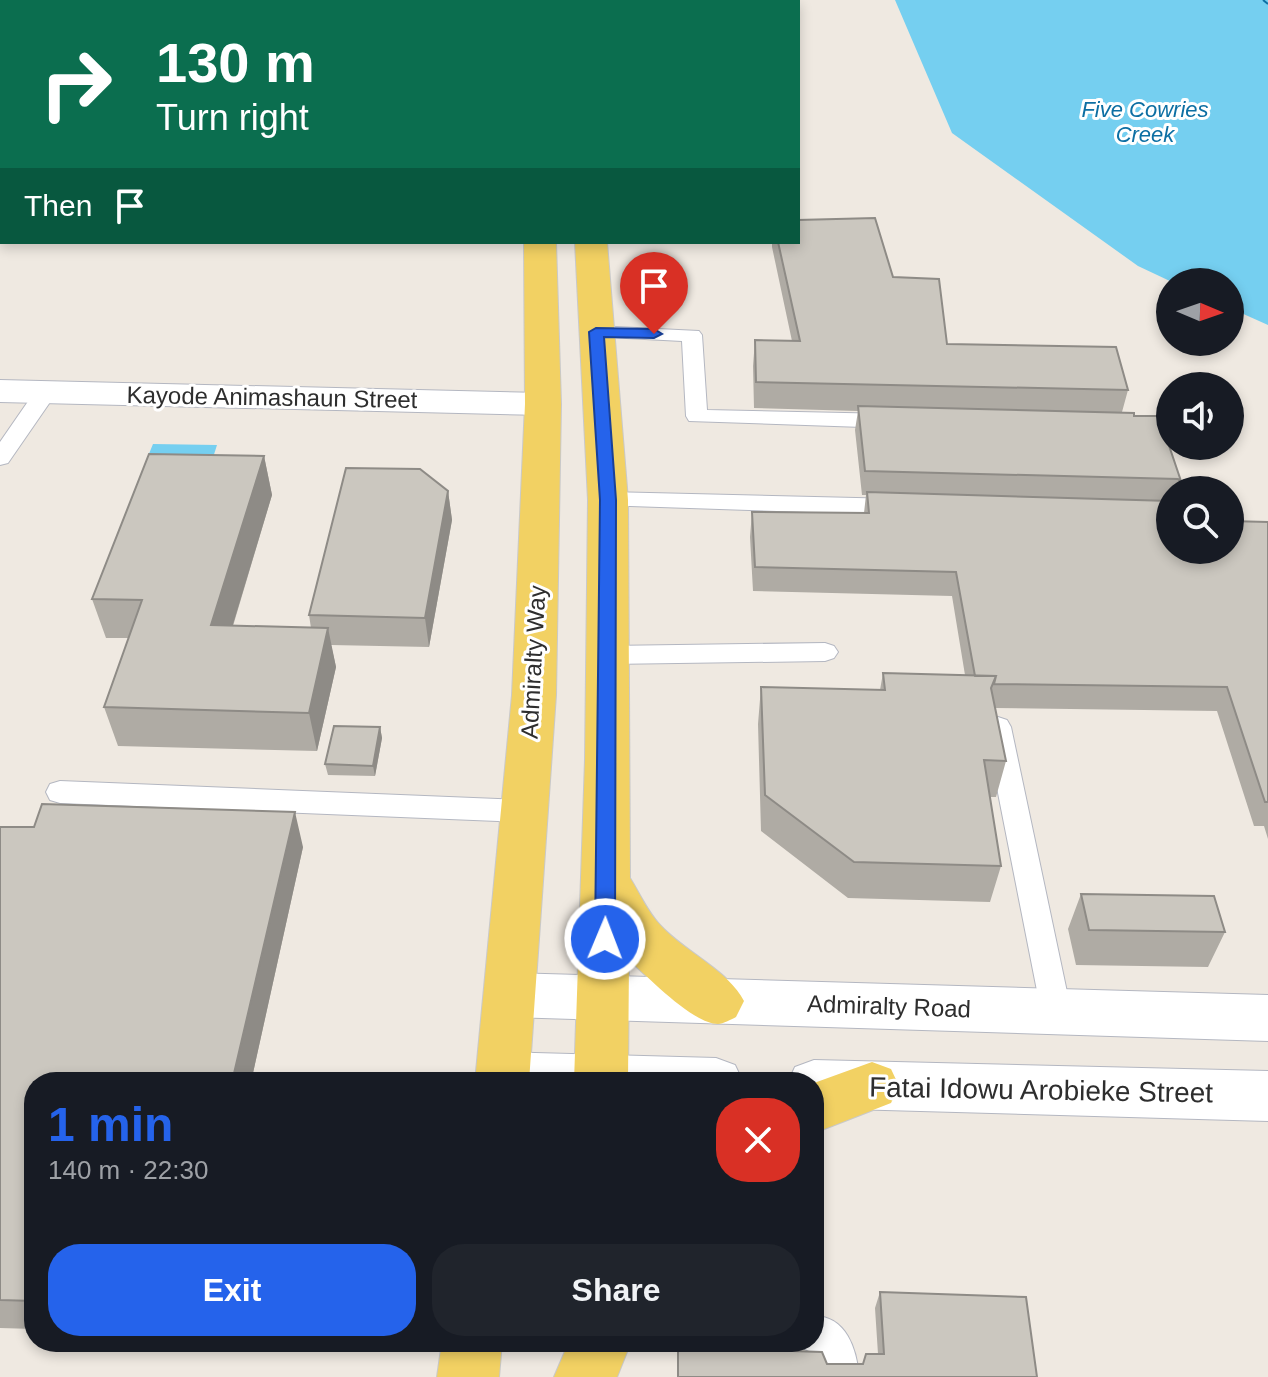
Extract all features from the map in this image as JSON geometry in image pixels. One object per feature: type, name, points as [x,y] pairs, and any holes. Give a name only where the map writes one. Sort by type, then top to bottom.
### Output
[{"type":"main road","name":"Admiralty Way","points":[[503,1072],[534,695],[543,404],[540,244]]},
{"type":"main road","points":[[591,244],[608,500],[609,655],[601,1072]]},
{"type":"main road","points":[[606,882],[641,939],[677,972],[718,1001]]},
{"type":"main road","points":[[824,1104],[872,1086]]},
{"type":"main road","points":[[468,1377],[471,1352]]},
{"type":"main road","points":[[583,1377],[584,1352]]},
{"type":"main road","points":[[583,1377],[596,1352]]},
{"type":"street","name":"Kayode Animashaun Street","points":[[0,391],[543,404]]},
{"type":"street","name":"Admiralty Road","points":[[510,995],[604,995],[1268,1018]]},
{"type":"street","name":"Fatai Idowu Arobieke Street","points":[[824,1084],[1268,1096]]},
{"type":"lane","points":[[596,332],[692,335],[697,416],[915,421]]},
{"type":"lane","points":[[0,458],[46,392]]},
{"type":"lane","points":[[608,500],[920,508]]},
{"type":"lane","points":[[609,655],[825,652]]},
{"type":"lane","points":[[998,724],[1056,1011]]},
{"type":"lane","points":[[60,792],[523,811]]},
{"type":"lane","points":[[824,1334],[832,1342],[840,1361],[841,1377]]},
{"type":"water","name":"Five Cowries Creek","points":[[895,0],[1268,0],[1268,325],[1244,314],[1244,268],[1156,268],[1156,274],[1138,266],[952,133]]},
{"type":"water","points":[[153,444],[217,445],[210,467],[144,466]]},
{"type":"building","points":[[875,218],[893,277],[939,279],[947,344],[1116,347],[1128,390],[756,382],[755,340],[800,341],[778,244],[800,244],[800,220]]},
{"type":"building","points":[[858,406],[1156,416],[1156,460],[1174,460],[1179,476],[1156,476],[1156,478],[865,471]]},
{"type":"building","points":[[149,454],[264,456],[211,625],[328,628],[309,713],[104,707],[142,600],[92,599]]},
{"type":"building","points":[[346,468],[420,469],[448,491],[425,618],[309,615]]},
{"type":"building","points":[[867,492],[1156,501],[1156,564],[1244,564],[1244,521],[1268,522],[1268,802],[1265,802],[1227,687],[994,684],[996,676],[975,676],[956,572],[755,567],[752,512],[869,513]]},
{"type":"building","points":[[883,673],[996,676],[991,688],[1006,761],[984,760],[1001,866],[854,862],[765,795],[761,687],[885,690]]},
{"type":"building","points":[[334,726],[380,727],[373,766],[325,764]]},
{"type":"building","points":[[42,804],[295,812],[234,1072],[24,1072],[24,1301],[0,1300],[0,827],[34,827]]},
{"type":"building","points":[[1081,894],[1214,896],[1225,932],[1089,930]]},
{"type":"building","points":[[880,1292],[1026,1297],[1037,1377],[678,1377],[678,1352],[822,1352],[827,1364],[863,1364],[866,1354],[884,1354]]},
{"type":"ferry route","points":[[1263,0],[1268,4]]},
{"type":"route","points":[[605,939],[608,500],[596,332],[654,334]]}]
